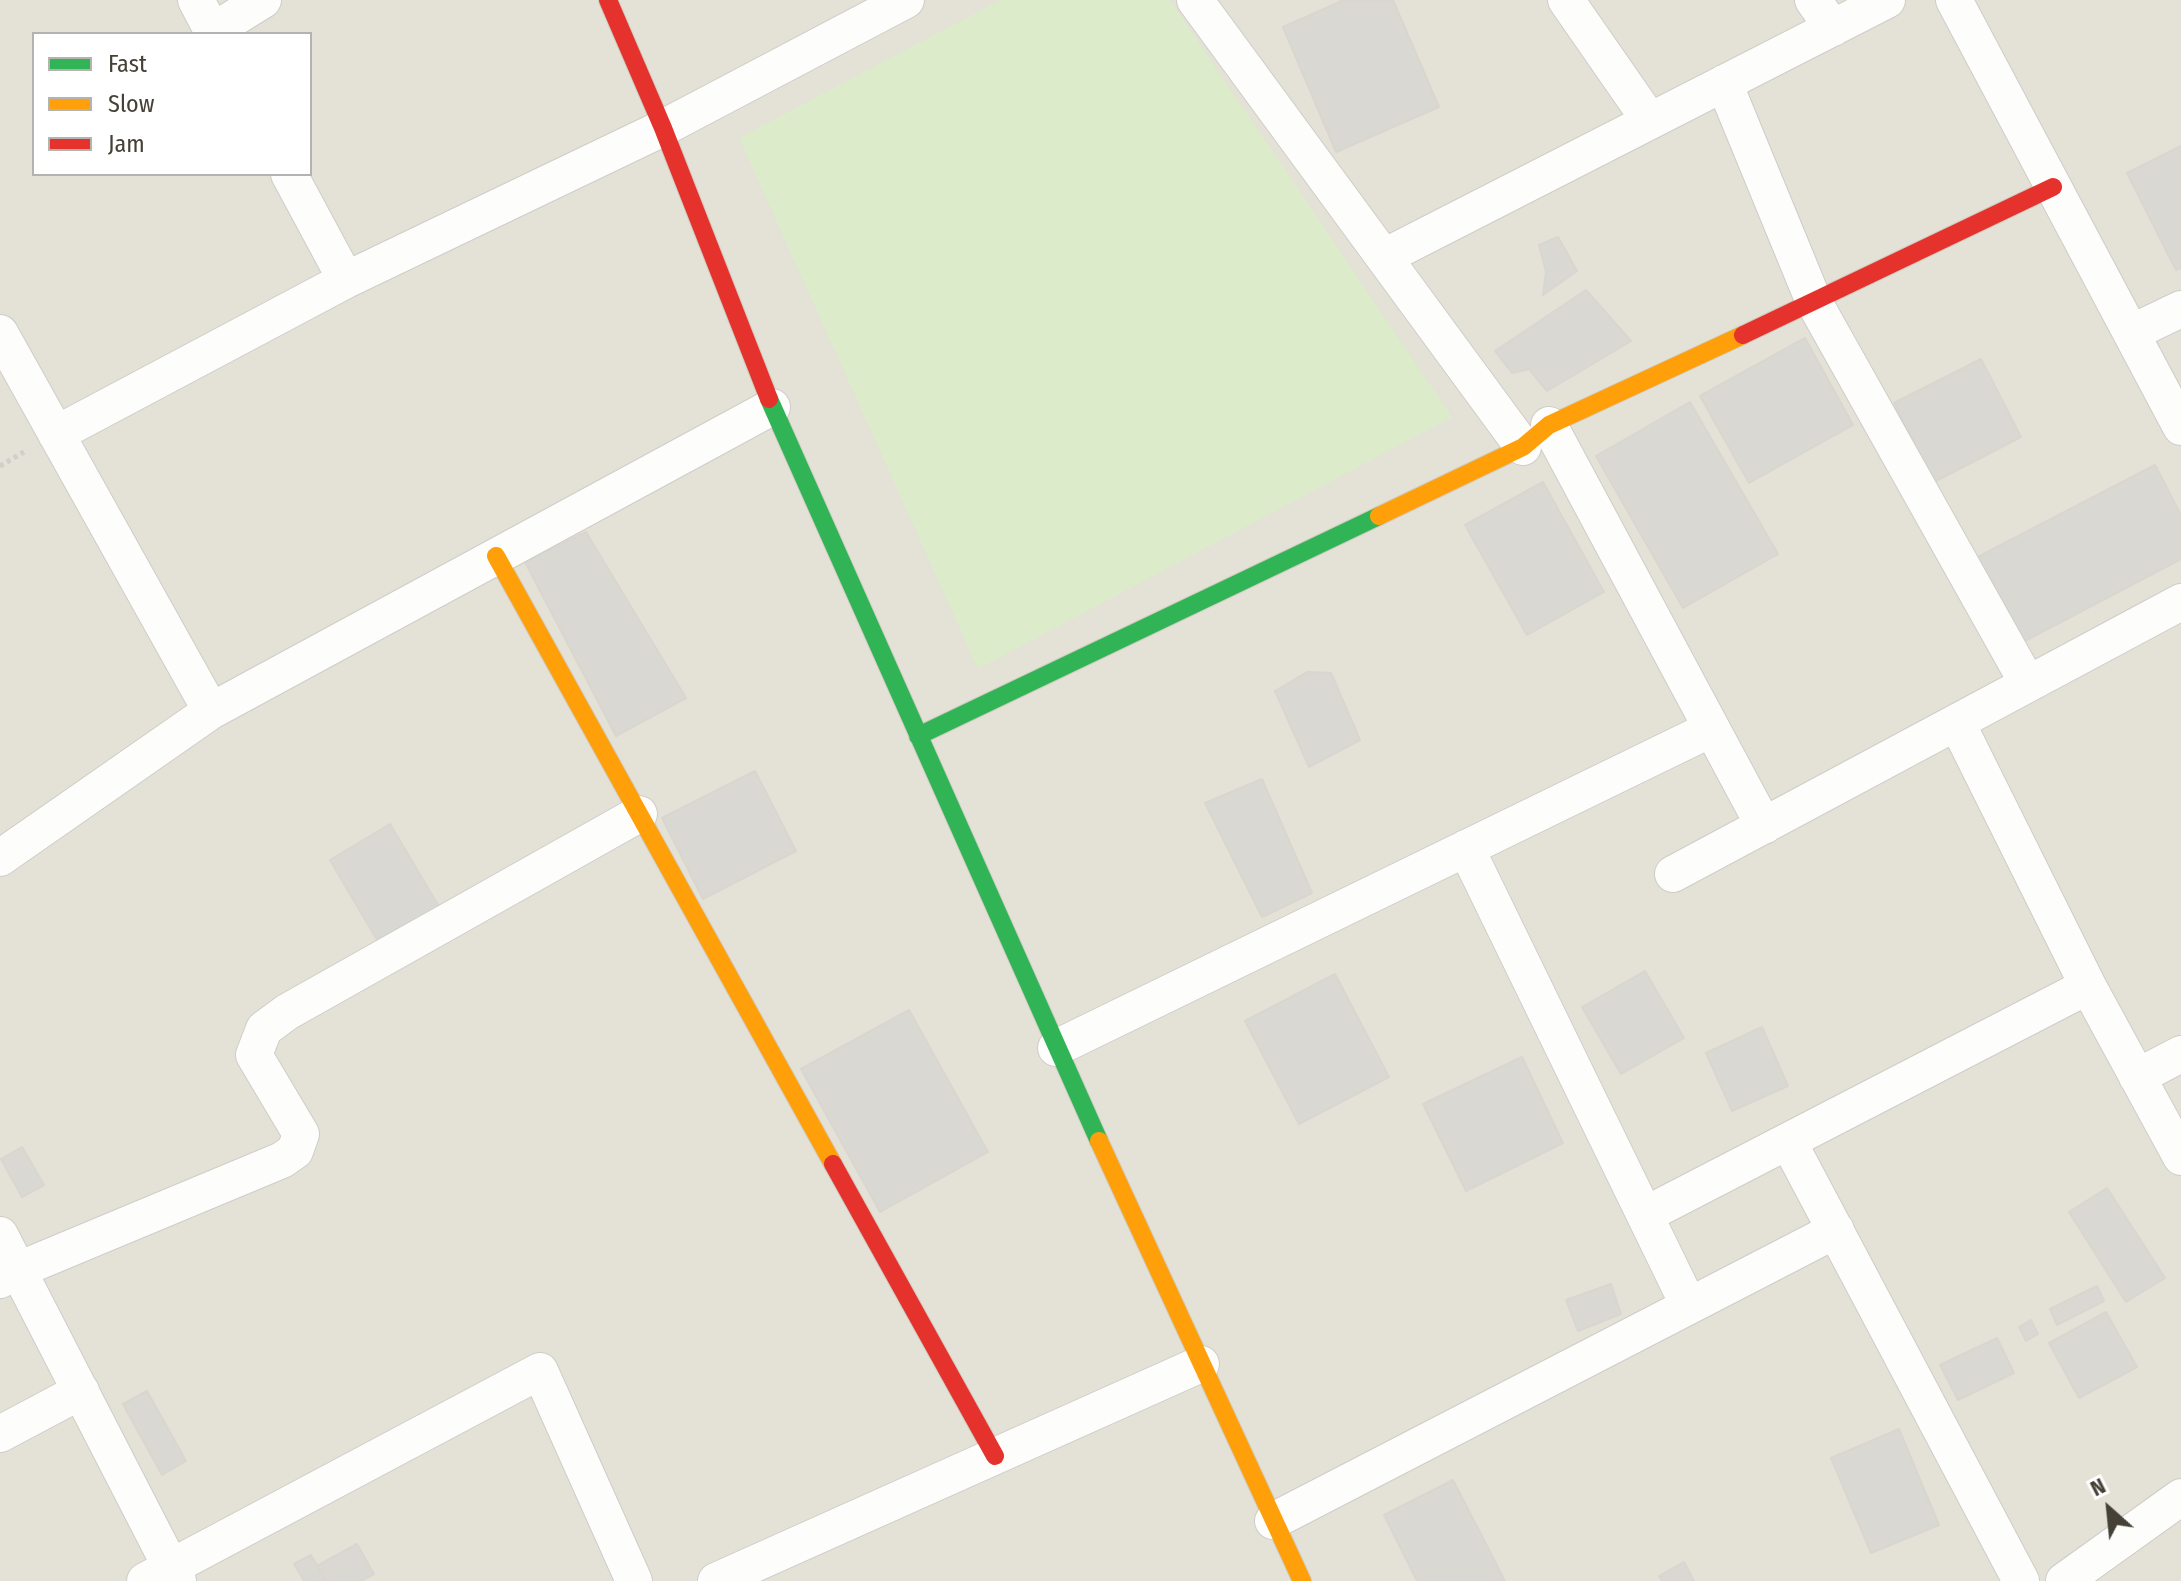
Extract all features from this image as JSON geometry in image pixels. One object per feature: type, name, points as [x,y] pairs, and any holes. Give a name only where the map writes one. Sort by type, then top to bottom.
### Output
[{"type":"street","points":[[208,22],[263,0]]},
{"type":"street","points":[[608,0],[663,128],[772,407],[1056,1048],[1302,1581]]},
{"type":"street","points":[[56,434],[346,280],[663,128],[906,0]]},
{"type":"street","points":[[1195,0],[1384,257],[1536,436],[1711,729],[1764,826]]},
{"type":"street","points":[[1566,0],[1650,121]]},
{"type":"street","points":[[1384,257],[1724,83],[1823,14],[1887,0]]},
{"type":"street","points":[[1954,0],[2181,427]]},
{"type":"street","points":[[1724,83],[1814,302],[2028,684]]},
{"type":"street","points":[[290,176],[346,280]]},
{"type":"street","points":[[918,736],[2053,187]]},
{"type":"street","points":[[2131,333],[2181,309]]},
{"type":"street","points":[[0,333],[211,711]]},
{"type":"street","points":[[0,858],[211,711],[772,407]]},
{"type":"street","points":[[496,556],[995,1456]]},
{"type":"street","points":[[1673,874],[2181,602]]},
{"type":"street","points":[[1957,723],[2088,986],[2181,1157]]},
{"type":"street","points":[[1056,1048],[1711,729]]},
{"type":"street","points":[[9,1275],[295,1151],[301,1134],[254,1055],[264,1029],[287,1012],[639,814]]},
{"type":"street","points":[[1466,848],[1689,1306]]},
{"type":"street","points":[[1645,1215],[2088,986]]},
{"type":"street","points":[[2137,1077],[2181,1054]]},
{"type":"street","points":[[1788,1141],[2021,1581]]},
{"type":"street","points":[[1273,1521],[1836,1230]]},
{"type":"street","points":[[0,1235],[9,1275],[81,1391],[164,1576],[540,1371],[634,1581]]},
{"type":"street","points":[[716,1581],[1201,1364]]},
{"type":"street","points":[[0,1434],[81,1391]]},
{"type":"street","points":[[2064,1581],[2181,1497]]},
{"type":"shaded area","points":[[0,0],[2181,0],[2181,1581],[0,1581]]},
{"type":"green space","points":[[1000,0],[1170,0],[1452,417],[978,669],[739,138]]},
{"type":"building","points":[[1344,0],[1393,0],[1439,107],[1336,152],[1283,27]]},
{"type":"building","points":[[2181,146],[2181,268],[2176,270],[2127,173]]},
{"type":"building","points":[[1558,237],[1577,271],[1543,295],[1546,272],[1539,245]]},
{"type":"building","points":[[1586,290],[1631,341],[1547,391],[1529,369],[1512,373],[1495,351]]},
{"type":"building","points":[[1805,338],[1853,425],[1749,483],[1700,396]]},
{"type":"building","points":[[1981,359],[2021,437],[1934,482],[1894,403]]},
{"type":"building","points":[[1690,402],[1778,554],[1683,608],[1596,456]]},
{"type":"building","points":[[2155,465],[2181,515],[2181,559],[2019,644],[1974,559]]},
{"type":"building","points":[[1543,482],[1604,592],[1527,635],[1465,525]]},
{"type":"building","points":[[586,532],[686,698],[616,736],[525,562]]},
{"type":"building","points":[[1307,672],[1331,673],[1360,740],[1309,767],[1275,691]]},
{"type":"building","points":[[755,771],[796,851],[703,899],[662,818]]},
{"type":"building","points":[[1262,779],[1312,893],[1262,917],[1205,803]]},
{"type":"building","points":[[390,824],[444,915],[383,950],[330,860]]},
{"type":"building","points":[[1645,971],[1684,1038],[1621,1074],[1582,1007]]},
{"type":"building","points":[[1335,974],[1389,1077],[1299,1124],[1245,1021]]},
{"type":"building","points":[[909,1010],[988,1152],[880,1212],[801,1069]]},
{"type":"building","points":[[1762,1027],[1788,1086],[1732,1111],[1706,1053]]},
{"type":"building","points":[[1522,1057],[1563,1143],[1466,1191],[1423,1104]]},
{"type":"building","points":[[22,1147],[44,1185],[22,1197],[1,1159]]},
{"type":"building","points":[[2107,1188],[2165,1278],[2126,1302],[2069,1212]]},
{"type":"building","points":[[1611,1284],[1621,1314],[1578,1331],[1566,1300]]},
{"type":"building","points":[[2097,1286],[2104,1301],[2057,1325],[2050,1309]]},
{"type":"building","points":[[2106,1312],[2137,1367],[2079,1398],[2049,1343]]},
{"type":"building","points":[[2031,1320],[2038,1334],[2026,1341],[2019,1327]]},
{"type":"building","points":[[1997,1338],[2014,1373],[1958,1400],[1940,1365]]},
{"type":"building","points":[[147,1391],[186,1461],[162,1475],[123,1404]]},
{"type":"building","points":[[1899,1429],[1939,1525],[1871,1553],[1831,1458]]},
{"type":"building","points":[[1453,1480],[1505,1581],[1417,1581],[1384,1515]]},
{"type":"building","points":[[357,1544],[374,1574],[361,1581],[326,1581],[317,1566]]},
{"type":"building","points":[[311,1555],[326,1581],[304,1581],[294,1564]]},
{"type":"building","points":[[1684,1562],[1694,1581],[1662,1581],[1659,1576]]},
{"type":"traffic: fast","points":[[769,399],[1099,1141]]},
{"type":"traffic: fast","points":[[918,736],[1379,516]]},
{"type":"traffic: slow","points":[[1379,516],[1523,447],[1549,425],[1743,335]]},
{"type":"traffic: slow","points":[[496,556],[833,1164]]},
{"type":"traffic: slow","points":[[1099,1141],[1302,1581]]},
{"type":"traffic: jam","points":[[608,0],[663,128],[769,399]]},
{"type":"traffic: jam","points":[[1743,335],[2053,187]]},
{"type":"traffic: jam","points":[[833,1164],[995,1456]]}]
